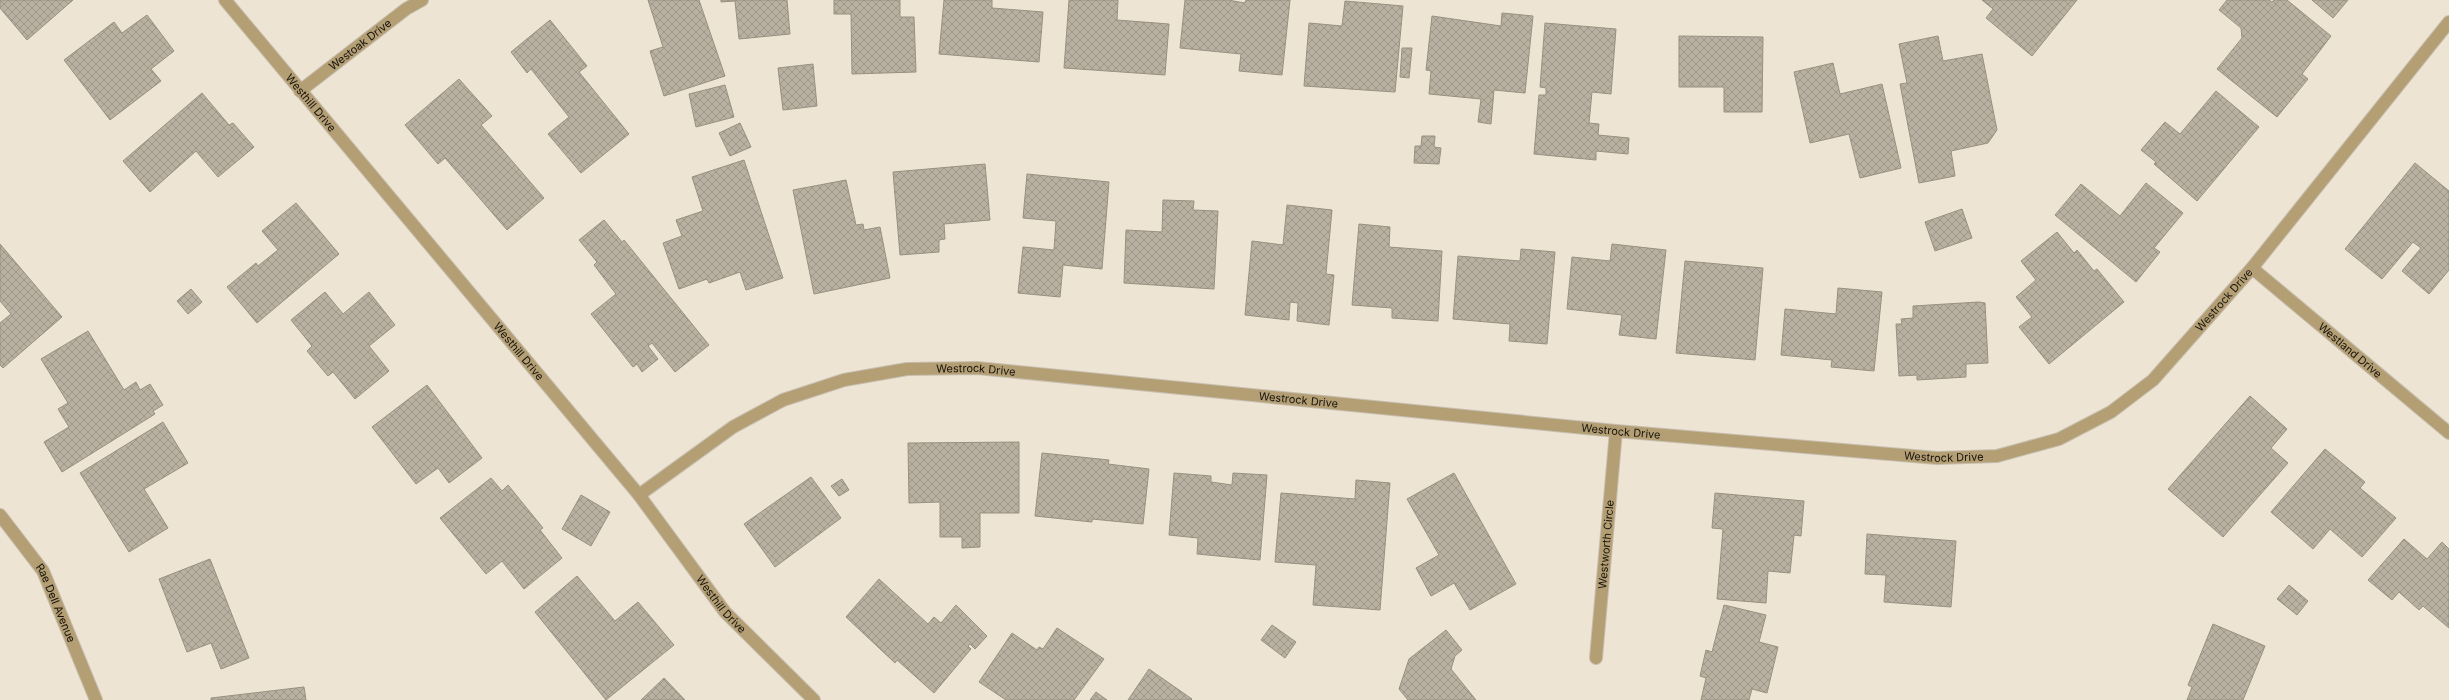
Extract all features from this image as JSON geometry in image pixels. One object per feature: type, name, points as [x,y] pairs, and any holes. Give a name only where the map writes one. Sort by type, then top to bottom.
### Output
[{"type":"street","name":"Westhill Drive","points":[[225,0],[640,495],[725,612],[814,700]]},
{"type":"street","name":"Westoak Drive","points":[[300,91],[406,9],[422,0]]},
{"type":"street","name":"Westrock Drive","points":[[640,495],[733,427],[783,400],[844,380],[907,369],[977,368],[1616,431],[1937,458],[1997,456],[2059,439],[2111,412],[2153,380],[2252,268],[2449,22]]},
{"type":"street","name":"Westland Drive","points":[[2252,268],[2449,433]]},
{"type":"street","name":"Westworth Circle","points":[[1596,658],[1616,431]]},
{"type":"street","name":"Rae Dell Avenue","points":[[0,515],[43,571],[96,700]]},
{"type":"building","points":[[0,0],[73,0],[27,40],[0,8]]},
{"type":"building","points":[[648,0],[699,0],[725,76],[664,96],[650,51],[663,47]]},
{"type":"building","points":[[721,0],[787,0],[790,34],[739,39],[735,1],[721,2]]},
{"type":"building","points":[[834,0],[900,0],[900,17],[914,17],[916,72],[852,74],[851,14],[834,14]]},
{"type":"building","points":[[944,0],[992,0],[992,8],[1043,12],[1039,62],[939,54]]},
{"type":"building","points":[[1069,0],[1118,0],[1117,20],[1169,24],[1165,75],[1064,68]]},
{"type":"building","points":[[1185,0],[1228,0],[1245,3],[1246,0],[1290,0],[1282,75],[1239,71],[1241,54],[1180,48]]},
{"type":"building","points":[[1982,0],[2077,0],[2032,56],[1986,18],[1993,9]]},
{"type":"building","points":[[2227,0],[2269,0],[2272,2],[2274,0],[2287,0],[2331,36],[2302,74],[2308,79],[2277,117],[2217,69],[2242,38],[2241,28],[2219,10]]},
{"type":"building","points":[[2312,0],[2348,0],[2333,18]]},
{"type":"building","points":[[1345,1],[1403,6],[1395,92],[1304,86],[1309,23],[1342,26]]},
{"type":"building","points":[[1502,13],[1533,16],[1525,93],[1494,90],[1491,124],[1478,122],[1481,99],[1429,94],[1431,71],[1426,70],[1432,16],[1501,26]]},
{"type":"building","points":[[147,15],[174,51],[151,69],[161,81],[110,120],[64,60],[114,22],[122,33]]},
{"type":"building","points":[[550,20],[587,66],[579,72],[629,134],[581,173],[548,134],[569,117],[531,69],[527,73],[511,52]]},
{"type":"building","points":[[1545,23],[1616,29],[1611,94],[1592,92],[1589,123],[1599,124],[1598,135],[1629,138],[1628,154],[1596,151],[1596,160],[1534,154],[1539,95],[1546,95],[1546,88],[1540,87]]},
{"type":"building","points":[[1679,36],[1763,37],[1762,112],[1724,112],[1724,87],[1679,87]]},
{"type":"building","points":[[1938,36],[1943,61],[1982,54],[1997,130],[1988,143],[1951,151],[1955,176],[1919,183],[1900,84],[1907,83],[1899,44]]},
{"type":"building","points":[[1402,48],[1412,48],[1409,78],[1400,77]]},
{"type":"building","points":[[1833,63],[1840,94],[1882,84],[1901,168],[1860,178],[1849,134],[1810,143],[1794,72]]},
{"type":"building","points":[[813,64],[817,106],[783,110],[778,68]]},
{"type":"building","points":[[459,79],[492,116],[481,125],[544,198],[507,230],[445,158],[438,164],[405,125]]},
{"type":"building","points":[[725,85],[734,117],[696,127],[689,94]]},
{"type":"building","points":[[2216,91],[2259,127],[2197,201],[2154,164],[2156,162],[2141,150],[2165,122],[2180,134]]},
{"type":"building","points":[[202,93],[229,125],[233,123],[254,147],[218,177],[196,151],[150,192],[123,161]]},
{"type":"building","points":[[740,123],[751,147],[730,156],[719,133]]},
{"type":"building","points":[[1422,136],[1435,136],[1434,147],[1441,148],[1439,164],[1414,163],[1415,146],[1421,146]]},
{"type":"building","points":[[744,160],[783,278],[746,290],[740,272],[709,283],[707,279],[679,289],[663,243],[682,236],[676,220],[703,211],[692,177]]},
{"type":"building","points":[[2415,163],[2449,191],[2449,270],[2429,294],[2402,271],[2421,248],[2413,242],[2382,279],[2345,249]]},
{"type":"building","points":[[985,164],[990,220],[944,224],[945,239],[939,240],[939,252],[900,255],[893,172]]},
{"type":"building","points":[[1027,174],[1109,182],[1102,269],[1063,265],[1060,297],[1018,293],[1023,247],[1054,250],[1056,221],[1023,218]]},
{"type":"building","points":[[846,180],[856,225],[863,224],[864,230],[880,227],[890,278],[814,294],[793,190]]},
{"type":"building","points":[[2146,183],[2183,213],[2154,248],[2160,252],[2136,282],[2055,215],[2081,184],[2120,216]]},
{"type":"building","points":[[1163,200],[1194,201],[1193,210],[1218,211],[1214,289],[1124,283],[1126,230],[1162,232]]},
{"type":"building","points":[[296,203],[339,254],[257,323],[227,287],[256,263],[258,266],[278,250],[262,231]]},
{"type":"building","points":[[1287,205],[1332,210],[1326,274],[1334,275],[1329,325],[1297,321],[1298,303],[1290,302],[1289,320],[1245,315],[1252,241],[1283,245]]},
{"type":"building","points":[[1962,209],[1972,238],[1935,251],[1925,222]]},
{"type":"building","points":[[604,220],[622,242],[624,240],[709,345],[675,372],[652,343],[648,346],[658,359],[642,372],[637,364],[633,367],[591,314],[616,294],[594,265],[597,262],[579,240]]},
{"type":"building","points":[[1359,224],[1390,227],[1389,247],[1442,251],[1438,321],[1392,318],[1392,308],[1352,305]]},
{"type":"building","points":[[2057,232],[2074,253],[2077,250],[2094,271],[2097,269],[2124,302],[2049,364],[2019,327],[2032,317],[2016,297],[2036,280],[2021,261]]},
{"type":"building","points":[[0,244],[62,317],[3,368],[0,365],[0,323],[11,314],[0,301]]},
{"type":"building","points":[[1612,244],[1666,250],[1656,339],[1619,335],[1622,315],[1567,309],[1572,257],[1610,261]]},
{"type":"building","points":[[1521,249],[1555,252],[1547,344],[1509,341],[1510,324],[1453,319],[1458,256],[1520,261]]},
{"type":"building","points":[[1685,261],[1763,268],[1755,360],[1676,353]]},
{"type":"building","points":[[1838,288],[1882,292],[1874,371],[1831,367],[1832,360],[1781,355],[1785,309],[1836,314]]},
{"type":"building","points":[[191,289],[202,302],[188,314],[177,301]]},
{"type":"building","points":[[325,292],[343,314],[369,292],[395,325],[369,346],[389,371],[355,399],[333,372],[328,376],[307,351],[312,346],[291,320]]},
{"type":"building","points":[[1979,302],[1985,303],[1988,363],[1966,364],[1966,377],[1917,380],[1917,375],[1899,376],[1896,324],[1902,324],[1901,319],[1913,318],[1913,306]]},
{"type":"building","points":[[88,331],[124,390],[136,382],[140,390],[150,384],[163,405],[153,411],[155,414],[62,472],[44,442],[69,427],[58,409],[68,403],[41,359]]},
{"type":"building","points":[[427,385],[482,458],[449,483],[438,468],[416,484],[372,427]]},
{"type":"building","points":[[2250,396],[2287,429],[2271,448],[2288,463],[2223,537],[2168,489]]},
{"type":"building","points":[[163,422],[188,463],[144,489],[168,528],[129,552],[80,473]]},
{"type":"building","points":[[1019,442],[1019,513],[980,513],[980,547],[962,548],[962,537],[940,537],[940,502],[909,503],[908,443]]},
{"type":"building","points":[[2325,449],[2365,482],[2360,488],[2396,518],[2362,557],[2330,529],[2313,549],[2271,512]]},
{"type":"building","points":[[1042,453],[1109,460],[1108,464],[1149,469],[1143,524],[1092,519],[1092,522],[1035,516]]},
{"type":"building","points":[[1174,473],[1211,476],[1211,482],[1232,485],[1233,473],[1267,475],[1260,560],[1197,554],[1198,538],[1169,535]]},
{"type":"building","points":[[1454,473],[1516,584],[1470,610],[1454,583],[1431,596],[1416,568],[1439,555],[1407,499]]},
{"type":"building","points":[[811,477],[841,518],[775,567],[744,524]]},
{"type":"building","points":[[491,478],[502,491],[508,485],[543,528],[540,530],[562,558],[524,589],[502,561],[486,574],[440,518]]},
{"type":"building","points":[[842,479],[849,490],[839,496],[831,486]]},
{"type":"building","points":[[1356,480],[1390,483],[1380,610],[1313,605],[1316,565],[1275,562],[1281,493],[1355,499]]},
{"type":"building","points":[[1715,493],[1804,501],[1801,536],[1794,535],[1790,573],[1768,571],[1766,603],[1717,599],[1723,529],[1712,528]]},
{"type":"building","points":[[581,495],[610,512],[591,546],[562,529]]},
{"type":"building","points":[[1867,534],[1956,541],[1951,607],[1884,602],[1886,575],[1865,574]]},
{"type":"building","points":[[2404,539],[2427,559],[2442,542],[2449,549],[2449,628],[2423,606],[2419,610],[2399,592],[2392,600],[2368,580]]},
{"type":"building","points":[[210,559],[249,658],[221,669],[211,643],[187,652],[159,579]]},
{"type":"building","points":[[577,576],[615,621],[638,602],[674,645],[606,700],[535,612]]},
{"type":"building","points":[[879,579],[928,624],[934,617],[941,623],[956,605],[987,636],[975,649],[970,644],[968,646],[971,649],[934,693],[897,660],[895,663],[846,617]]},
{"type":"building","points":[[2289,585],[2308,601],[2297,615],[2277,599]]},
{"type":"building","points":[[1724,605],[1766,615],[1759,642],[1778,647],[1767,693],[1752,689],[1749,700],[1701,700],[1706,678],[1700,676],[1706,650],[1712,652]]},
{"type":"building","points":[[2213,624],[2265,646],[2243,700],[2187,700],[2192,687],[2188,685]]},
{"type":"building","points":[[1272,625],[1296,642],[1285,658],[1261,640]]},
{"type":"building","points":[[1057,628],[1104,659],[1074,700],[1006,700],[979,682],[1012,633],[1037,650],[1039,647],[1043,649]]},
{"type":"building","points":[[1446,630],[1462,650],[1455,656],[1451,669],[1476,700],[1408,700],[1399,689],[1409,659]]},
{"type":"building","points":[[1149,669],[1192,699],[1128,700]]},
{"type":"building","points":[[664,678],[685,700],[641,700]]},
{"type":"building","points":[[304,687],[306,700],[211,700],[211,698]]},
{"type":"building","points":[[1096,692],[1107,700],[1090,700]]}]
